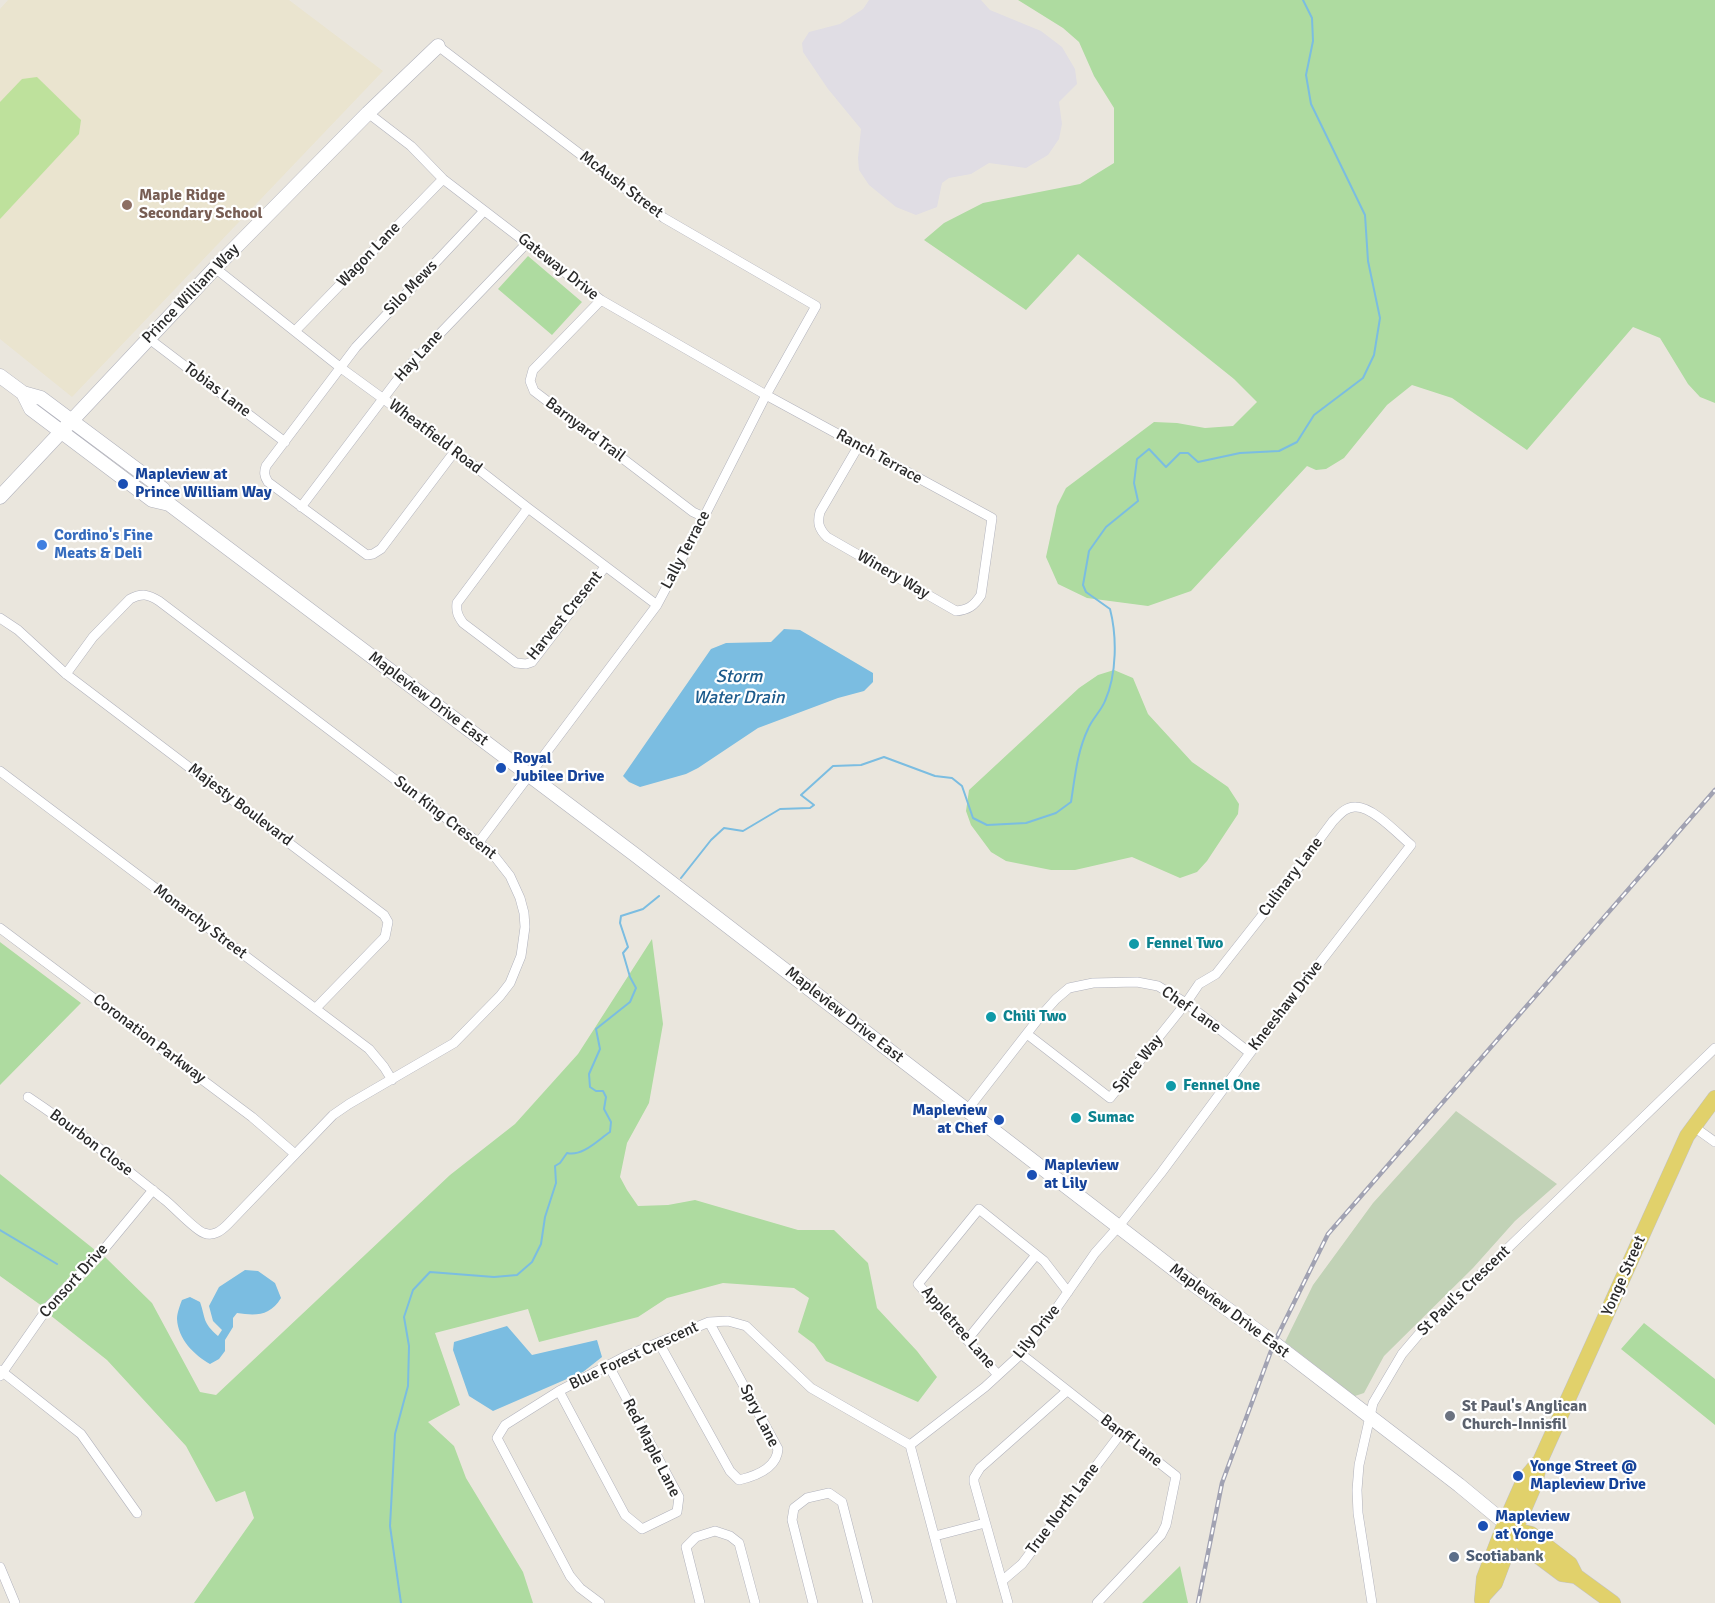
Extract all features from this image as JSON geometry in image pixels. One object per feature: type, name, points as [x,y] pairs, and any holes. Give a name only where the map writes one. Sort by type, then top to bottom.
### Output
[{"type":"main road","name":"Prince William Way","points":[[0,497],[215,268],[368,113],[438,46]]},
{"type":"main road","name":"Mapleview Drive East","points":[[0,376],[23,393],[40,398],[163,489],[169,504]]},
{"type":"main road","name":"Mapleview Drive East","points":[[23,393],[32,409],[61,432],[152,500],[169,504],[634,854],[1510,1526],[1531,1534],[1570,1564],[1576,1576],[1613,1603]]},
{"type":"main road","name":"Yonge Street","points":[[1482,1600],[1484,1578],[1510,1526],[1524,1480],[1541,1459],[1687,1136],[1715,1098]]},
{"type":"street","name":"McAush Street","points":[[438,46],[664,218],[816,306]]},
{"type":"street","name":"Gateway Drive","points":[[368,113],[411,146],[443,179],[601,300],[766,395]]},
{"type":"street","name":"Wagon Lane","points":[[295,331],[443,179]]},
{"type":"street","name":"Silo Mews","points":[[300,507],[268,482],[264,471],[266,466],[356,347],[484,211]]},
{"type":"street","name":"Hay Lane","points":[[300,507],[377,408],[382,398],[422,351],[527,243]]},
{"type":"street","name":"Wheatfield Road","points":[[215,268],[341,368],[455,450],[657,605]]},
{"type":"street","name":"Barnyard Trail","points":[[601,300],[533,370],[530,381],[534,391],[704,518]]},
{"type":"street","name":"Lally Terrace","points":[[530,776],[657,605],[766,395],[816,306]]},
{"type":"street","name":"Tobias Lane","points":[[148,338],[285,442]]},
{"type":"street","name":"Ranch Terrace","points":[[766,395],[992,518]]},
{"type":"street","name":"Winery Way","points":[[859,445],[820,512],[818,521],[820,530],[827,537],[956,611],[975,605],[981,596],[992,518]]},
{"type":"street","points":[[300,507],[367,555],[374,554],[381,549],[455,450]]},
{"type":"street","name":"Harvest Cresent","points":[[528,507],[457,603],[458,616],[463,623],[516,663],[532,662],[605,567]]},
{"type":"street","name":"Sun King Crescent","points":[[66,674],[93,638],[130,599],[138,595],[151,596],[492,853],[510,876],[520,898],[525,927],[521,956],[510,983],[454,1043],[339,1110],[228,1224],[216,1233],[205,1234],[198,1230],[181,1212],[153,1190]]},
{"type":"street","name":"Majesty Boulevard","points":[[0,618],[18,630],[66,674],[384,915],[388,922],[385,936],[316,1008]]},
{"type":"street","name":"Monarchy Street","points":[[0,771],[369,1049],[392,1080]]},
{"type":"street","points":[[479,842],[530,776]]},
{"type":"street","name":"Culinary Lane","points":[[1186,1003],[1199,984],[1216,974],[1333,821],[1344,810],[1356,807],[1367,810],[1411,845]]},
{"type":"street","name":"Kneeshaw Drive","points":[[1119,1226],[1411,845]]},
{"type":"street","name":"Coronation Parkway","points":[[0,928],[267,1128],[295,1154]]},
{"type":"street","name":"Chef Lane","points":[[968,1110],[1056,999],[1069,988],[1093,983],[1137,982],[1158,986],[1186,1003],[1250,1053]]},
{"type":"street","name":"Spice Way","points":[[1027,1034],[1110,1098],[1186,1003]]},
{"type":"street","name":"St Paul's Crescent","points":[[1372,1603],[1358,1513],[1359,1465],[1373,1403],[1402,1354],[1419,1334],[1715,1048]]},
{"type":"street","name":"Bourbon Close","points":[[28,1097],[54,1114],[153,1190]]},
{"type":"street","points":[[1694,1127],[1715,1142]]},
{"type":"street","name":"Consort Drive","points":[[1,1373],[49,1306],[105,1248],[153,1190]]},
{"type":"street","name":"Appletree Lane","points":[[998,1375],[918,1284],[979,1209],[1044,1261],[1068,1292]]},
{"type":"street","name":"Lily Drive","points":[[909,1445],[985,1387],[1021,1354],[1095,1253],[1119,1226]]},
{"type":"street","points":[[967,1340],[1036,1255]]},
{"type":"street","name":"Blue Forest Crescent","points":[[600,1603],[580,1588],[570,1576],[497,1438],[505,1425],[559,1391],[626,1356],[709,1322],[728,1322],[746,1326],[811,1388],[909,1445]]},
{"type":"street","name":"Spry Lane","points":[[659,1343],[730,1471],[739,1480],[748,1478],[770,1467],[778,1457],[778,1449],[709,1322]]},
{"type":"street","name":"Banff Lane","points":[[1021,1354],[1176,1476],[1166,1525],[1161,1535],[1097,1603]]},
{"type":"street","name":"Red Maple Lane","points":[[559,1391],[625,1515],[642,1529],[677,1512],[679,1497],[609,1366]]},
{"type":"street","points":[[1,1373],[81,1434],[137,1513]]},
{"type":"street","points":[[1008,1603],[974,1482],[976,1473],[1068,1390]]},
{"type":"street","name":"True North Lane","points":[[1002,1581],[1022,1564],[1121,1432]]},
{"type":"street","points":[[909,1445],[952,1603]]},
{"type":"street","points":[[813,1603],[792,1520],[794,1508],[807,1498],[829,1493],[842,1502],[868,1603]]},
{"type":"street","points":[[935,1536],[985,1523]]},
{"type":"street","points":[[700,1603],[686,1547],[696,1537],[715,1531],[730,1536],[739,1543],[755,1603]]},
{"type":"street","points":[[0,1567],[15,1603]]},
{"type":"shaded area","name":"Maple Ridge Secondary School","points":[[8,0],[289,0],[383,71],[72,397],[0,339],[0,9]]},
{"type":"shaded area","points":[[869,0],[981,0],[990,10],[1041,31],[1062,47],[1075,69],[1077,84],[1059,102],[1062,124],[1059,139],[1048,155],[1026,168],[989,163],[971,174],[949,178],[942,183],[937,207],[916,215],[896,207],[869,185],[859,170],[861,129],[828,89],[803,52],[802,43],[809,32],[840,24],[863,9]]},
{"type":"green space","points":[[1018,0],[1715,0],[1715,403],[1700,397],[1688,384],[1660,338],[1633,327],[1527,450],[1452,398],[1412,385],[1387,405],[1344,458],[1326,469],[1316,470],[1307,466],[1191,591],[1148,606],[1087,598],[1058,584],[1046,557],[1057,506],[1066,488],[1154,422],[1205,428],[1233,426],[1257,402],[1234,379],[1078,254],[1026,310],[924,240],[944,223],[983,203],[1080,184],[1114,163],[1114,108],[1094,76],[1079,42],[1063,28]]},
{"type":"green space","points":[[37,77],[81,120],[79,134],[0,219],[0,102],[22,79]]},
{"type":"green space","points":[[528,256],[582,302],[552,335],[498,289]]},
{"type":"green space","points":[[1114,670],[1133,678],[1148,714],[1192,762],[1228,787],[1239,804],[1238,814],[1207,861],[1197,872],[1180,878],[1132,857],[1075,870],[1051,870],[1006,861],[991,852],[971,825],[966,811],[969,790],[1079,688],[1098,675]]},
{"type":"green space","points":[[652,939],[663,1024],[649,1103],[627,1143],[620,1177],[627,1190],[638,1206],[668,1205],[695,1200],[798,1230],[834,1230],[868,1263],[877,1308],[917,1351],[937,1377],[918,1402],[826,1361],[814,1344],[798,1332],[809,1298],[794,1288],[723,1283],[667,1298],[638,1317],[539,1342],[528,1309],[435,1333],[460,1405],[428,1422],[454,1446],[466,1478],[523,1572],[533,1603],[194,1603],[254,1518],[245,1491],[216,1502],[186,1446],[107,1360],[50,1315],[105,1257],[152,1303],[200,1392],[216,1395],[450,1175],[515,1124],[578,1054]]},
{"type":"green space","points":[[0,942],[81,1003],[0,1085]]},
{"type":"green space","points":[[1456,1111],[1557,1184],[1515,1221],[1473,1268],[1384,1356],[1364,1393],[1355,1396],[1285,1342],[1313,1285],[1373,1203]]},
{"type":"green space","points":[[0,1174],[95,1250],[42,1306],[0,1276]]},
{"type":"green space","points":[[1644,1323],[1715,1379],[1715,1425],[1621,1349]]},
{"type":"green space","points":[[1180,1566],[1188,1603],[1142,1603]]},
{"type":"water","name":"Storm Water Drain","points":[[784,629],[800,630],[873,673],[873,682],[864,691],[838,698],[758,728],[686,774],[640,787],[623,776],[711,649],[726,643],[771,642]]},
{"type":"water","points":[[245,1270],[258,1271],[275,1283],[281,1298],[272,1308],[262,1313],[237,1313],[233,1318],[233,1327],[225,1340],[225,1351],[219,1359],[210,1364],[193,1351],[180,1333],[177,1319],[180,1304],[182,1300],[190,1297],[200,1302],[207,1324],[218,1336],[222,1330],[213,1321],[209,1306],[219,1287]]},
{"type":"water","points":[[507,1326],[532,1355],[597,1340],[602,1357],[583,1372],[493,1411],[469,1396],[453,1350],[454,1342]]},
{"type":"waterway","points":[[681,878],[711,840],[724,828],[743,831],[780,809],[810,808],[814,805],[801,795],[833,766],[861,765],[884,757],[935,776],[952,778],[962,786],[973,818],[987,825],[1026,823],[1056,813],[1071,802],[1081,747],[1109,690],[1115,655],[1110,609],[1086,592],[1083,585],[1089,551],[1106,527],[1138,501],[1134,483],[1137,459],[1149,449],[1166,467],[1180,453],[1188,453],[1198,462],[1240,453],[1279,451],[1297,442],[1314,415],[1363,378],[1374,355],[1380,318],[1368,261],[1365,215],[1311,104],[1306,75],[1313,41],[1312,18],[1303,0]]},
{"type":"waterway","points":[[401,1603],[390,1526],[395,1434],[408,1386],[409,1346],[404,1317],[413,1290],[430,1272],[494,1277],[517,1275],[532,1262],[541,1244],[545,1217],[556,1183],[555,1166],[567,1153],[578,1153],[610,1132],[611,1122],[604,1109],[606,1097],[603,1091],[596,1091],[590,1087],[589,1074],[600,1049],[596,1029],[630,1002],[636,988],[623,953],[628,947],[620,923],[621,916],[643,909],[659,896]]},
{"type":"waterway","points":[[0,1230],[57,1264]]},
{"type":"railway","points":[[1198,1603],[1222,1483],[1274,1343],[1328,1234],[1715,790]]},
{"type":"place","name":"Maple Ridge Secondary School","points":[[127,205]]},
{"type":"place","name":"Mapleview at Prince William Way","points":[[123,484]]},
{"type":"place","name":"Cordino's Fine Meats & Deli","points":[[42,545]]},
{"type":"place","name":"Royal Jubilee Drive","points":[[501,768]]},
{"type":"place","name":"Fennel Two","points":[[1134,944]]},
{"type":"place","name":"Chili Two","points":[[991,1017]]},
{"type":"place","name":"Fennel One","points":[[1171,1086]]},
{"type":"place","name":"Sumac","points":[[1076,1118]]},
{"type":"place","name":"Mapleview at Chef","points":[[999,1120]]},
{"type":"place","name":"Mapleview at Lily","points":[[1032,1175]]},
{"type":"place","name":"St Paul's Anglican Church-Innisfil","points":[[1450,1416]]},
{"type":"place","name":"Yonge Street @ Mapleview Drive","points":[[1518,1476]]},
{"type":"place","name":"Mapleview at Yonge","points":[[1483,1526]]},
{"type":"place","name":"Scotiabank","points":[[1454,1557]]}]
